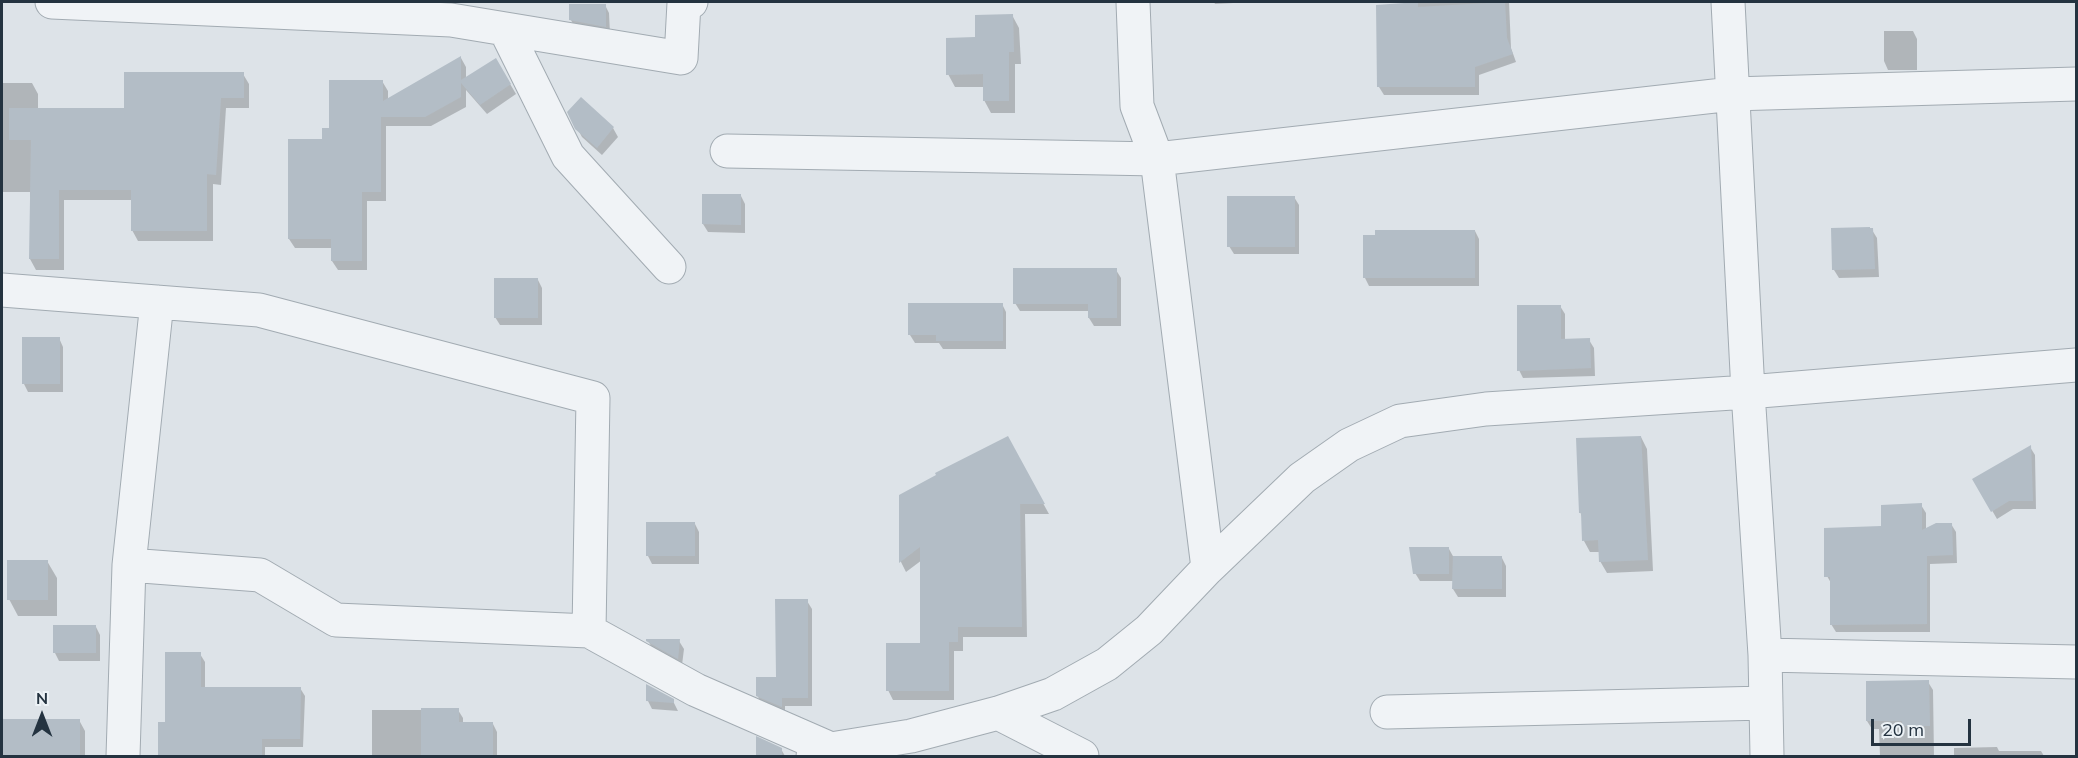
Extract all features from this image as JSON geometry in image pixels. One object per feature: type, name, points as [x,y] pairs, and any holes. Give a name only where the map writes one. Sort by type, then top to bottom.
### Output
[{"type":"street","points":[[52,2],[451,11],[505,29],[681,58],[684,3],[691,2]]},
{"type":"street","points":[[1133,2],[1137,106],[1157,159],[1208,568]]},
{"type":"street","points":[[1728,2],[1748,392],[1765,655],[1767,756]]},
{"type":"street","points":[[505,29],[568,156],[669,267]]},
{"type":"street","points":[[727,152],[1157,159],[1732,94],[2076,84]]},
{"type":"street","points":[[2,290],[260,310],[592,398],[589,631]]},
{"type":"street","points":[[123,756],[129,566],[157,302]]},
{"type":"street","points":[[129,566],[260,575],[336,620],[589,631],[696,690],[822,753],[911,736],[998,713],[1053,694],[1107,664],[1149,630],[1208,568],[1302,478],[1349,445],[1400,421],[1486,409],[1748,392],[2076,365]]},
{"type":"street","points":[[1765,655],[2076,662]]},
{"type":"street","points":[[1387,712],[1766,703]]},
{"type":"street","points":[[998,713],[1082,756]]},
{"type":"building","points":[[1418,2],[1418,7],[1505,2],[1507,38],[1513,54],[1475,67],[1475,87],[1377,87],[1376,5]]},
{"type":"building","points":[[569,4],[606,4],[606,27],[569,20]]},
{"type":"building","points":[[1013,14],[1014,52],[1009,52],[1009,101],[983,101],[983,74],[946,75],[946,38],[975,37],[975,15]]},
{"type":"building","points":[[461,56],[461,80],[496,58],[511,84],[480,105],[461,83],[461,97],[425,117],[381,117],[381,192],[362,192],[362,261],[331,261],[331,239],[288,239],[288,139],[322,139],[322,128],[329,128],[329,80],[383,80],[383,101]]},
{"type":"building","points":[[124,72],[244,72],[244,98],[221,98],[216,175],[207,174],[207,231],[131,231],[131,190],[59,190],[59,259],[29,259],[31,140],[9,140],[9,108],[124,108]]},
{"type":"building","points":[[581,97],[614,127],[597,148],[575,129],[567,112]]},
{"type":"building","points":[[702,194],[741,194],[741,225],[702,224]]},
{"type":"building","points":[[1227,196],[1295,196],[1295,247],[1227,247]]},
{"type":"building","points":[[1831,228],[1873,228],[1875,269],[1832,270]]},
{"type":"building","points":[[1375,230],[1475,230],[1475,278],[1363,278],[1363,235],[1375,235]]},
{"type":"building","points":[[1013,268],[1117,268],[1117,318],[1088,318],[1088,304],[1013,304]]},
{"type":"building","points":[[494,278],[538,278],[538,318],[494,318]]},
{"type":"building","points":[[908,303],[1003,303],[1003,341],[936,341],[936,335],[908,335]]},
{"type":"building","points":[[1517,305],[1561,305],[1561,339],[1590,338],[1591,368],[1517,371]]},
{"type":"building","points":[[22,337],[60,337],[60,384],[22,384]]},
{"type":"building","points":[[1008,436],[1045,504],[1020,504],[1022,627],[958,627],[958,642],[949,642],[949,691],[886,691],[886,643],[920,643],[920,547],[899,563],[899,495],[936,475],[935,473]]},
{"type":"building","points":[[1641,436],[1648,560],[1599,562],[1598,540],[1582,541],[1576,438]]},
{"type":"building","points":[[2031,445],[2033,501],[2009,501],[1991,512],[1972,479]]},
{"type":"building","points":[[1922,503],[1922,530],[1936,523],[1952,523],[1953,555],[1927,556],[1927,624],[1830,625],[1830,577],[1824,577],[1824,528],[1881,526],[1881,505]]},
{"type":"building","points":[[646,522],[695,522],[695,556],[646,556]]},
{"type":"building","points":[[1409,547],[1449,547],[1449,574],[1413,574]]},
{"type":"building","points":[[1453,556],[1502,556],[1502,589],[1452,589]]},
{"type":"building","points":[[7,560],[48,560],[48,600],[7,600]]},
{"type":"building","points":[[775,599],[808,599],[808,698],[782,698],[782,707],[756,696],[756,677],[776,677]]},
{"type":"building","points":[[53,625],[96,625],[96,653],[53,653]]},
{"type":"building","points":[[646,639],[680,639],[678,659],[646,641]]},
{"type":"building","points":[[165,652],[201,652],[201,687],[301,687],[300,739],[262,739],[262,756],[158,756],[158,722],[165,722]]},
{"type":"building","points":[[1929,680],[1930,726],[1902,726],[1902,721],[1866,721],[1866,681]]},
{"type":"building","points":[[646,684],[674,699],[674,703],[646,701]]},
{"type":"building","points":[[421,708],[459,708],[459,722],[493,722],[493,756],[421,756]]},
{"type":"building","points":[[2,719],[80,719],[80,756],[2,756]]},
{"type":"building","points":[[756,736],[782,748],[782,756],[756,756]]}]
